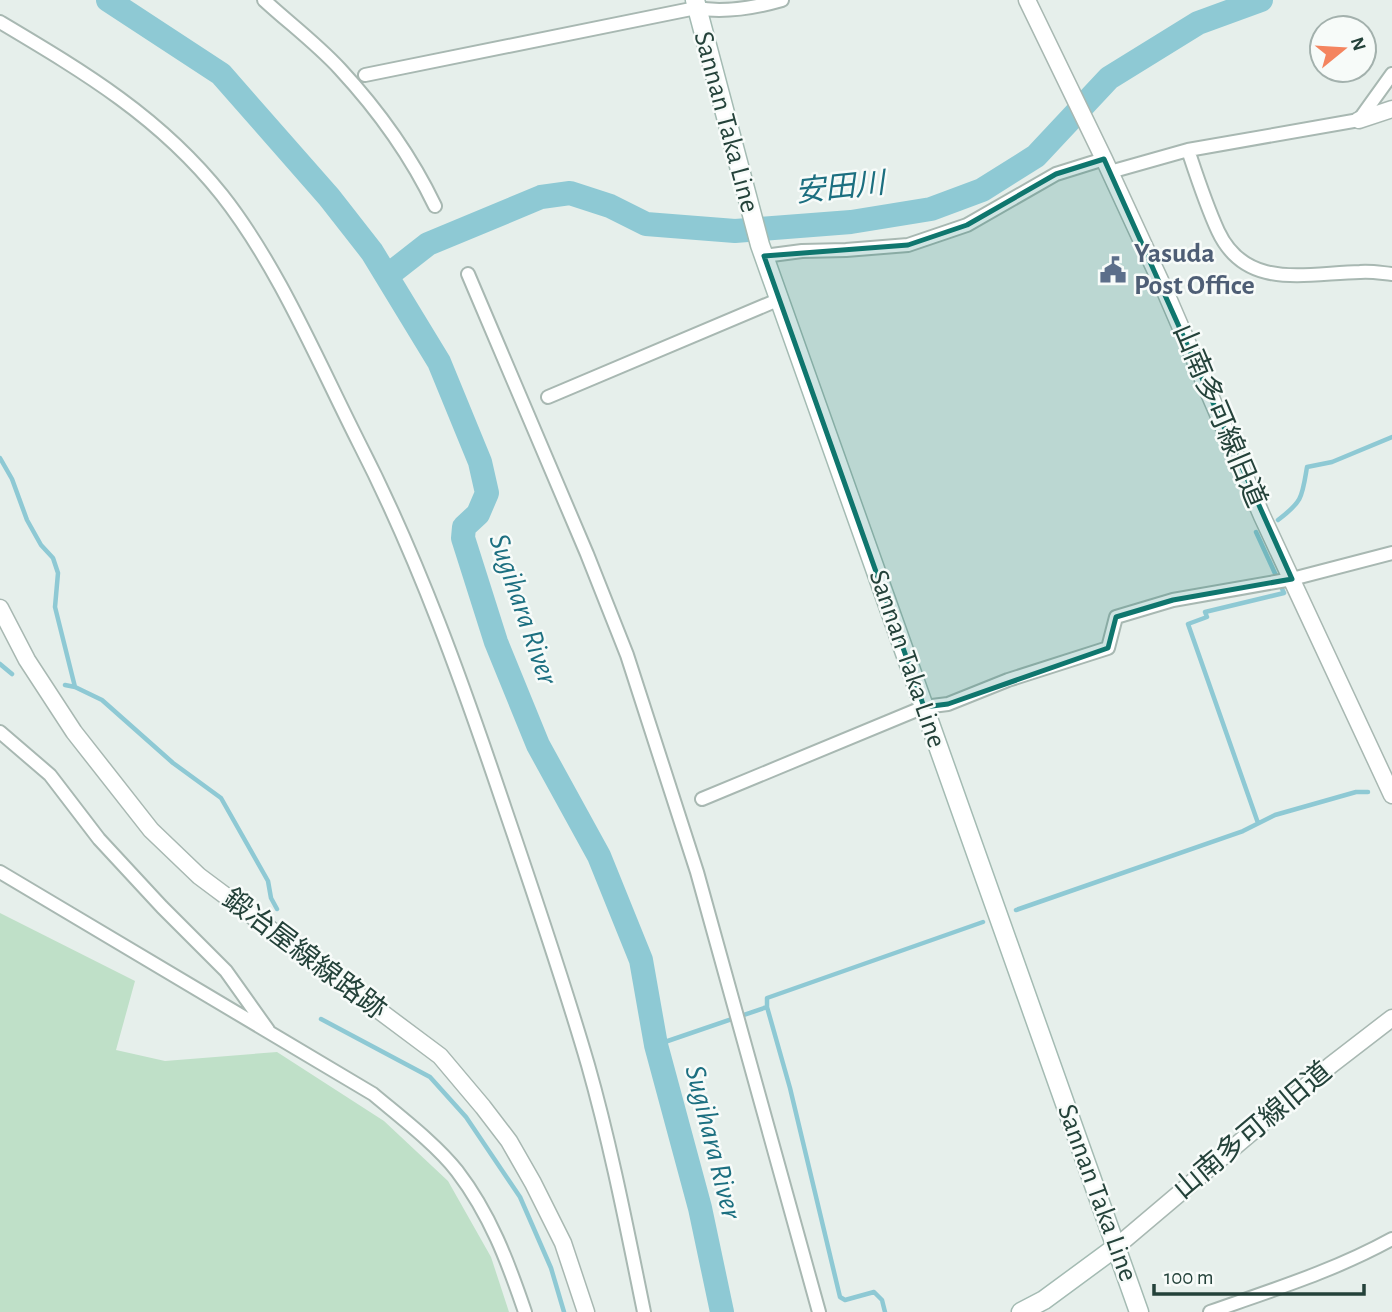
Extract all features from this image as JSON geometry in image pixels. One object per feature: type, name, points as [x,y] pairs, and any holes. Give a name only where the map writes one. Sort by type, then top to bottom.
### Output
[{"type":"main road","name":"Sannan Taka Line","points":[[696,4],[762,251],[1139,1312]]},
{"type":"main road","points":[[1021,1312],[1044,1300],[1116,1247]]},
{"type":"street","points":[[264,0],[339,68],[391,130],[435,206]]},
{"type":"street","points":[[365,75],[696,4],[718,12],[767,5],[782,0]]},
{"type":"street","name":"山南多可線旧道","points":[[1027,0],[1165,291],[1262,516],[1392,795]]},
{"type":"street","points":[[0,22],[91,76],[155,124],[222,195],[261,253],[340,401],[421,576],[471,707],[541,909],[592,1079],[644,1312]]},
{"type":"street","points":[[1359,120],[1392,74]]},
{"type":"street","points":[[762,251],[846,250],[908,245],[967,225],[1056,174],[1359,120],[1392,109]]},
{"type":"street","points":[[1188,150],[1218,232],[1238,260],[1260,272],[1286,276],[1363,271],[1392,274]]},
{"type":"street","points":[[468,274],[627,655],[697,872],[817,1296],[819,1312]]},
{"type":"street","points":[[548,397],[773,302],[781,303]]},
{"type":"street","points":[[702,799],[924,707],[948,704],[1008,680],[1108,648],[1116,617],[1173,600],[1292,579],[1392,553]]},
{"type":"street","name":"鍛冶屋線線路跡","points":[[0,608],[27,660],[74,732],[152,830],[199,876],[440,1056],[483,1107],[509,1141],[533,1182],[563,1243],[586,1312]]},
{"type":"street","points":[[0,732],[50,775],[99,839],[226,971],[271,1035]]},
{"type":"street","points":[[0,872],[373,1094],[410,1125],[456,1169],[489,1219],[507,1258],[525,1312]]},
{"type":"street","name":"山南多可線旧道","points":[[1116,1247],[1331,1065],[1392,1018]]},
{"type":"street","points":[[1210,1312],[1314,1275],[1363,1255],[1392,1239]]},
{"type":"highlighted area","points":[[1104,159],[1292,579],[1173,600],[1116,617],[1108,648],[948,704],[924,707],[764,256],[908,245],[967,225],[1056,174]]},
{"type":"green space","points":[[0,913],[135,981],[116,1050],[165,1061],[277,1052],[384,1121],[448,1181],[491,1257],[509,1312],[0,1312]]},
{"type":"waterway","name":"Sugihara River","points":[[108,0],[221,74],[329,197],[372,252],[439,362],[480,462],[487,493],[478,514],[464,527],[463,538],[496,642],[538,745],[599,856],[641,960],[656,1045],[700,1208],[722,1312]]},
{"type":"waterway","name":"安田川","points":[[387,276],[428,244],[541,197],[570,193],[610,206],[646,224],[735,231],[851,222],[931,209],[982,190],[1036,156],[1109,78],[1198,23],[1261,0]]},
{"type":"waterway","points":[[1278,520],[1300,498],[1307,467],[1332,462],[1392,437]]},
{"type":"waterway","points":[[0,458],[12,479],[27,520],[41,545],[53,558],[58,573],[55,607],[75,687]]},
{"type":"waterway","points":[[1256,532],[1284,593],[1205,612],[1207,617],[1188,624],[1258,823]]},
{"type":"waterway","points":[[0,664],[12,674]]},
{"type":"waterway","points":[[65,685],[102,700],[173,763],[221,798],[268,881],[271,898],[277,909]]},
{"type":"waterway","points":[[1016,910],[1243,831],[1275,815],[1356,792],[1368,792]]},
{"type":"waterway","points":[[656,1045],[767,1007],[767,998],[983,922]]},
{"type":"waterway","points":[[767,1007],[790,1088],[840,1297],[845,1300],[874,1292],[882,1300],[885,1312]]},
{"type":"waterway","points":[[321,1019],[430,1077],[466,1117],[520,1197],[551,1268],[564,1312]]},
{"type":"place","name":"Yasuda Post Office","points":[[1113,270]]}]
